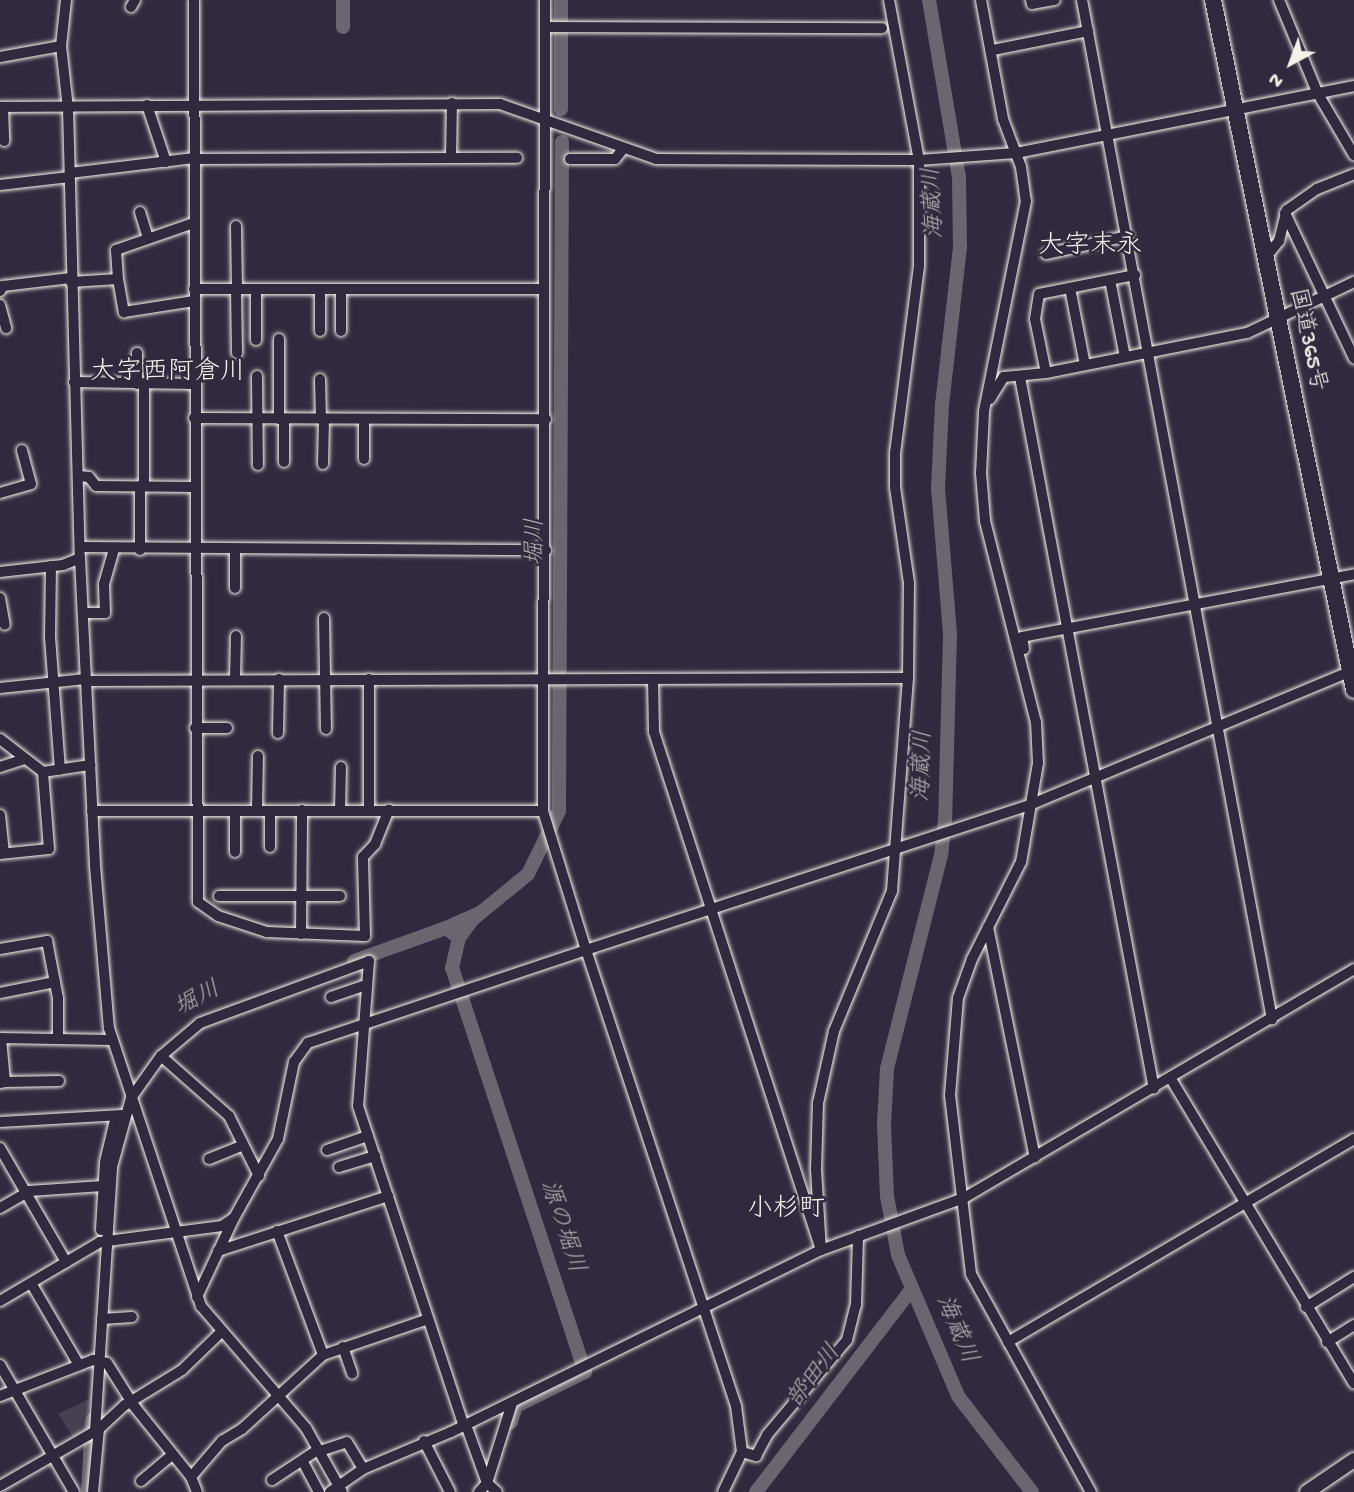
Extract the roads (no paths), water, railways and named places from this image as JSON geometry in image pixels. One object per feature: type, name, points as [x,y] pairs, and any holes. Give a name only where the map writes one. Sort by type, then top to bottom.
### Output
[{"type":"highway","name":"国道365号","points":[[1213,0],[1354,690]]},
{"type":"main road","points":[[1308,1490],[1354,1460]]},
{"type":"street","points":[[66,0],[61,46],[68,108],[80,552],[92,811],[111,1040],[197,1297],[220,1333],[279,1394],[320,1450],[342,1489]]},
{"type":"street","points":[[194,0],[195,728],[198,902],[218,916],[253,929],[365,936],[363,857],[375,844],[389,810]]},
{"type":"street","points":[[545,0],[547,27],[543,119],[548,679],[545,817],[736,1406],[742,1452],[723,1492]]},
{"type":"street","points":[[821,1250],[816,1170],[818,1103],[834,1031],[892,891],[898,847],[908,678],[909,583],[895,488],[895,453],[919,265],[919,160],[889,0]]},
{"type":"street","points":[[981,0],[993,50],[1003,120],[1026,190],[1025,214],[996,347],[980,445],[985,521],[1026,682]]},
{"type":"street","points":[[1031,0],[1032,4],[1055,0]]},
{"type":"street","points":[[1082,0],[1272,1018]]},
{"type":"street","points":[[1279,0],[1318,93],[1354,155]]},
{"type":"street","points":[[547,27],[882,27]]},
{"type":"street","points":[[993,50],[1088,31]]},
{"type":"street","points":[[0,57],[61,46]]},
{"type":"street","points":[[4,141],[1,107],[452,103],[500,104],[656,159],[919,160],[1014,153],[1354,86]]},
{"type":"street","points":[[451,158],[452,103]]},
{"type":"street","points":[[147,105],[166,162]]},
{"type":"street","points":[[570,159],[615,159],[623,149]]},
{"type":"street","points":[[0,185],[194,159],[517,158]]},
{"type":"street","points":[[1266,257],[1279,241],[1285,213],[1317,189],[1354,174]]},
{"type":"street","points":[[140,212],[148,238]]},
{"type":"street","points":[[1285,213],[1354,358]]},
{"type":"street","points":[[194,223],[116,250],[124,312],[194,295],[237,289],[544,289]]},
{"type":"street","points":[[236,226],[237,353]]},
{"type":"street","points":[[1046,254],[1128,236]]},
{"type":"street","points":[[1046,373],[1035,319],[1039,294],[1135,275]]},
{"type":"street","points":[[0,294],[3,286],[118,279]]},
{"type":"street","points":[[1110,280],[1125,357]]},
{"type":"street","points":[[1004,377],[1046,373],[1247,333],[1354,282]]},
{"type":"street","points":[[1070,288],[1085,365]]},
{"type":"street","points":[[256,289],[256,340]]},
{"type":"street","points":[[320,289],[320,331]]},
{"type":"street","points":[[341,289],[341,331]]},
{"type":"street","points":[[0,305],[5,328]]},
{"type":"street","points":[[279,339],[284,462]]},
{"type":"street","points":[[985,407],[1004,377],[996,347]]},
{"type":"street","points":[[137,353],[142,486],[140,550]]},
{"type":"street","points":[[257,376],[258,466]]},
{"type":"street","points":[[1020,377],[1154,1089]]},
{"type":"street","points":[[320,379],[323,464]]},
{"type":"street","points":[[74,382],[194,384]]},
{"type":"street","points":[[194,418],[545,419]]},
{"type":"street","points":[[364,419],[364,459]]},
{"type":"street","points":[[0,493],[30,484],[22,450]]},
{"type":"street","points":[[79,476],[89,477],[96,486],[194,487]]},
{"type":"street","points":[[0,572],[51,566],[80,552],[114,549],[546,550]]},
{"type":"street","points":[[83,613],[105,613],[104,584],[114,549]]},
{"type":"street","points":[[235,551],[235,588]]},
{"type":"street","points":[[51,566],[60,770]]},
{"type":"street","points":[[1091,1492],[971,1274],[950,1095],[954,1026],[963,980],[1021,862],[1032,804],[1038,753],[1026,682],[1022,637],[1354,574]]},
{"type":"street","points":[[0,598],[5,625]]},
{"type":"street","points":[[324,618],[327,729]]},
{"type":"street","points":[[235,679],[236,636]]},
{"type":"street","points":[[197,1297],[234,1218],[260,1176],[284,1116],[294,1062],[308,1043],[1032,804],[1352,671]]},
{"type":"street","points":[[0,688],[86,680],[908,678]]},
{"type":"street","points":[[278,679],[278,733]]},
{"type":"street","points":[[369,679],[369,810]]},
{"type":"street","points":[[653,679],[654,732],[746,1027],[821,1250]]},
{"type":"street","points":[[195,728],[227,728]]},
{"type":"street","points":[[0,739],[43,772],[90,765]]},
{"type":"street","points":[[257,811],[258,756]]},
{"type":"street","points":[[0,767],[25,759]]},
{"type":"street","points":[[340,810],[341,767]]},
{"type":"street","points":[[0,815],[2,853],[49,849],[43,772]]},
{"type":"street","points":[[301,934],[302,810]]},
{"type":"street","points":[[92,811],[389,810],[545,817]]},
{"type":"street","points":[[235,811],[235,852]]},
{"type":"street","points":[[270,811],[270,847]]},
{"type":"street","points":[[219,896],[340,896]]},
{"type":"street","points":[[988,928],[1035,1157]]},
{"type":"street","points":[[0,949],[47,941],[55,982],[58,1039]]},
{"type":"street","points":[[96,1361],[102,1319],[105,1241],[103,1186],[120,1115],[130,1095],[161,1056],[211,1018],[369,961],[358,1099],[428,1319],[488,1488]]},
{"type":"street","points":[[330,1492],[342,1489],[363,1469],[512,1403],[705,1304],[821,1250],[964,1198],[1354,970]]},
{"type":"street","points":[[0,993],[55,982]]},
{"type":"street","points":[[331,997],[366,985]]},
{"type":"street","points":[[59,1081],[3,1083],[0,1038],[111,1040]]},
{"type":"street","points":[[161,1056],[224,1111],[260,1176]]},
{"type":"street","points":[[1171,1079],[1354,1383]]},
{"type":"street","points":[[0,1122],[120,1115]]},
{"type":"street","points":[[93,1492],[96,1361],[112,1167],[120,1115]]},
{"type":"street","points":[[327,1150],[368,1136]]},
{"type":"street","points":[[1008,1342],[1354,1139]]},
{"type":"street","points":[[209,1159],[243,1145]]},
{"type":"street","points":[[0,1148],[66,1262]]},
{"type":"street","points":[[339,1167],[375,1156]]},
{"type":"street","points":[[0,1208],[26,1192],[103,1186]]},
{"type":"street","points":[[218,1251],[388,1196]]},
{"type":"street","points":[[0,1301],[105,1241],[222,1226],[234,1218]]},
{"type":"street","points":[[277,1231],[288,1251],[323,1355]]},
{"type":"street","points":[[742,1452],[756,1456],[766,1435],[847,1340],[856,1305],[859,1236]]},
{"type":"street","points":[[1306,1307],[1354,1277]]},
{"type":"street","points":[[32,1283],[79,1365]]},
{"type":"street","points":[[102,1319],[132,1317]]},
{"type":"street","points":[[191,1477],[219,1444],[242,1429],[323,1355],[428,1319]]},
{"type":"street","points":[[1327,1342],[1354,1325]]},
{"type":"street","points":[[0,1486],[93,1432],[131,1402],[181,1370],[220,1333]]},
{"type":"street","points":[[343,1346],[352,1373]]},
{"type":"street","points":[[0,1396],[13,1388],[79,1365],[96,1361],[110,1366],[131,1402],[191,1477],[197,1492]]},
{"type":"street","points":[[0,1365],[74,1492]]},
{"type":"street","points":[[488,1488],[512,1403]]},
{"type":"street","points":[[424,1441],[450,1492]]},
{"type":"street","points":[[272,1480],[320,1450],[347,1442],[363,1469]]},
{"type":"street","points":[[141,1481],[172,1455]]},
{"type":"street","points":[[303,1462],[315,1491]]},
{"type":"waterway","points":[[343,0],[343,27]]},
{"type":"waterway","name":"堀川","points":[[561,0],[561,109]]},
{"type":"waterway","name":"海蔵川","points":[[929,0],[959,177],[960,247],[942,404],[938,488],[950,634],[945,819],[941,855],[887,1069],[884,1125],[887,1196],[898,1255],[958,1396],[1032,1492]]},
{"type":"waterway","name":"堀川","points":[[511,1422],[516,1406],[585,1372],[452,968],[459,938],[473,919],[528,874],[559,811],[562,142]]},
{"type":"waterway","name":"堀川","points":[[446,928],[479,913]]},
{"type":"waterway","name":"堀川","points":[[354,961],[446,928],[459,938]]},
{"type":"waterway","name":"部田川","points":[[756,1492],[911,1290]]},
{"type":"waterway","name":"堀川","points":[[88,1492],[92,1420]]},
{"type":"district","name":"大字末永","points":[[1090,248]]},
{"type":"district","name":"大字西阿倉川","points":[[168,374]]},
{"type":"district","name":"小杉町","points":[[786,1211]]},
{"type":"water label","name":"源の堀川","points":[[561,1227]]}]
